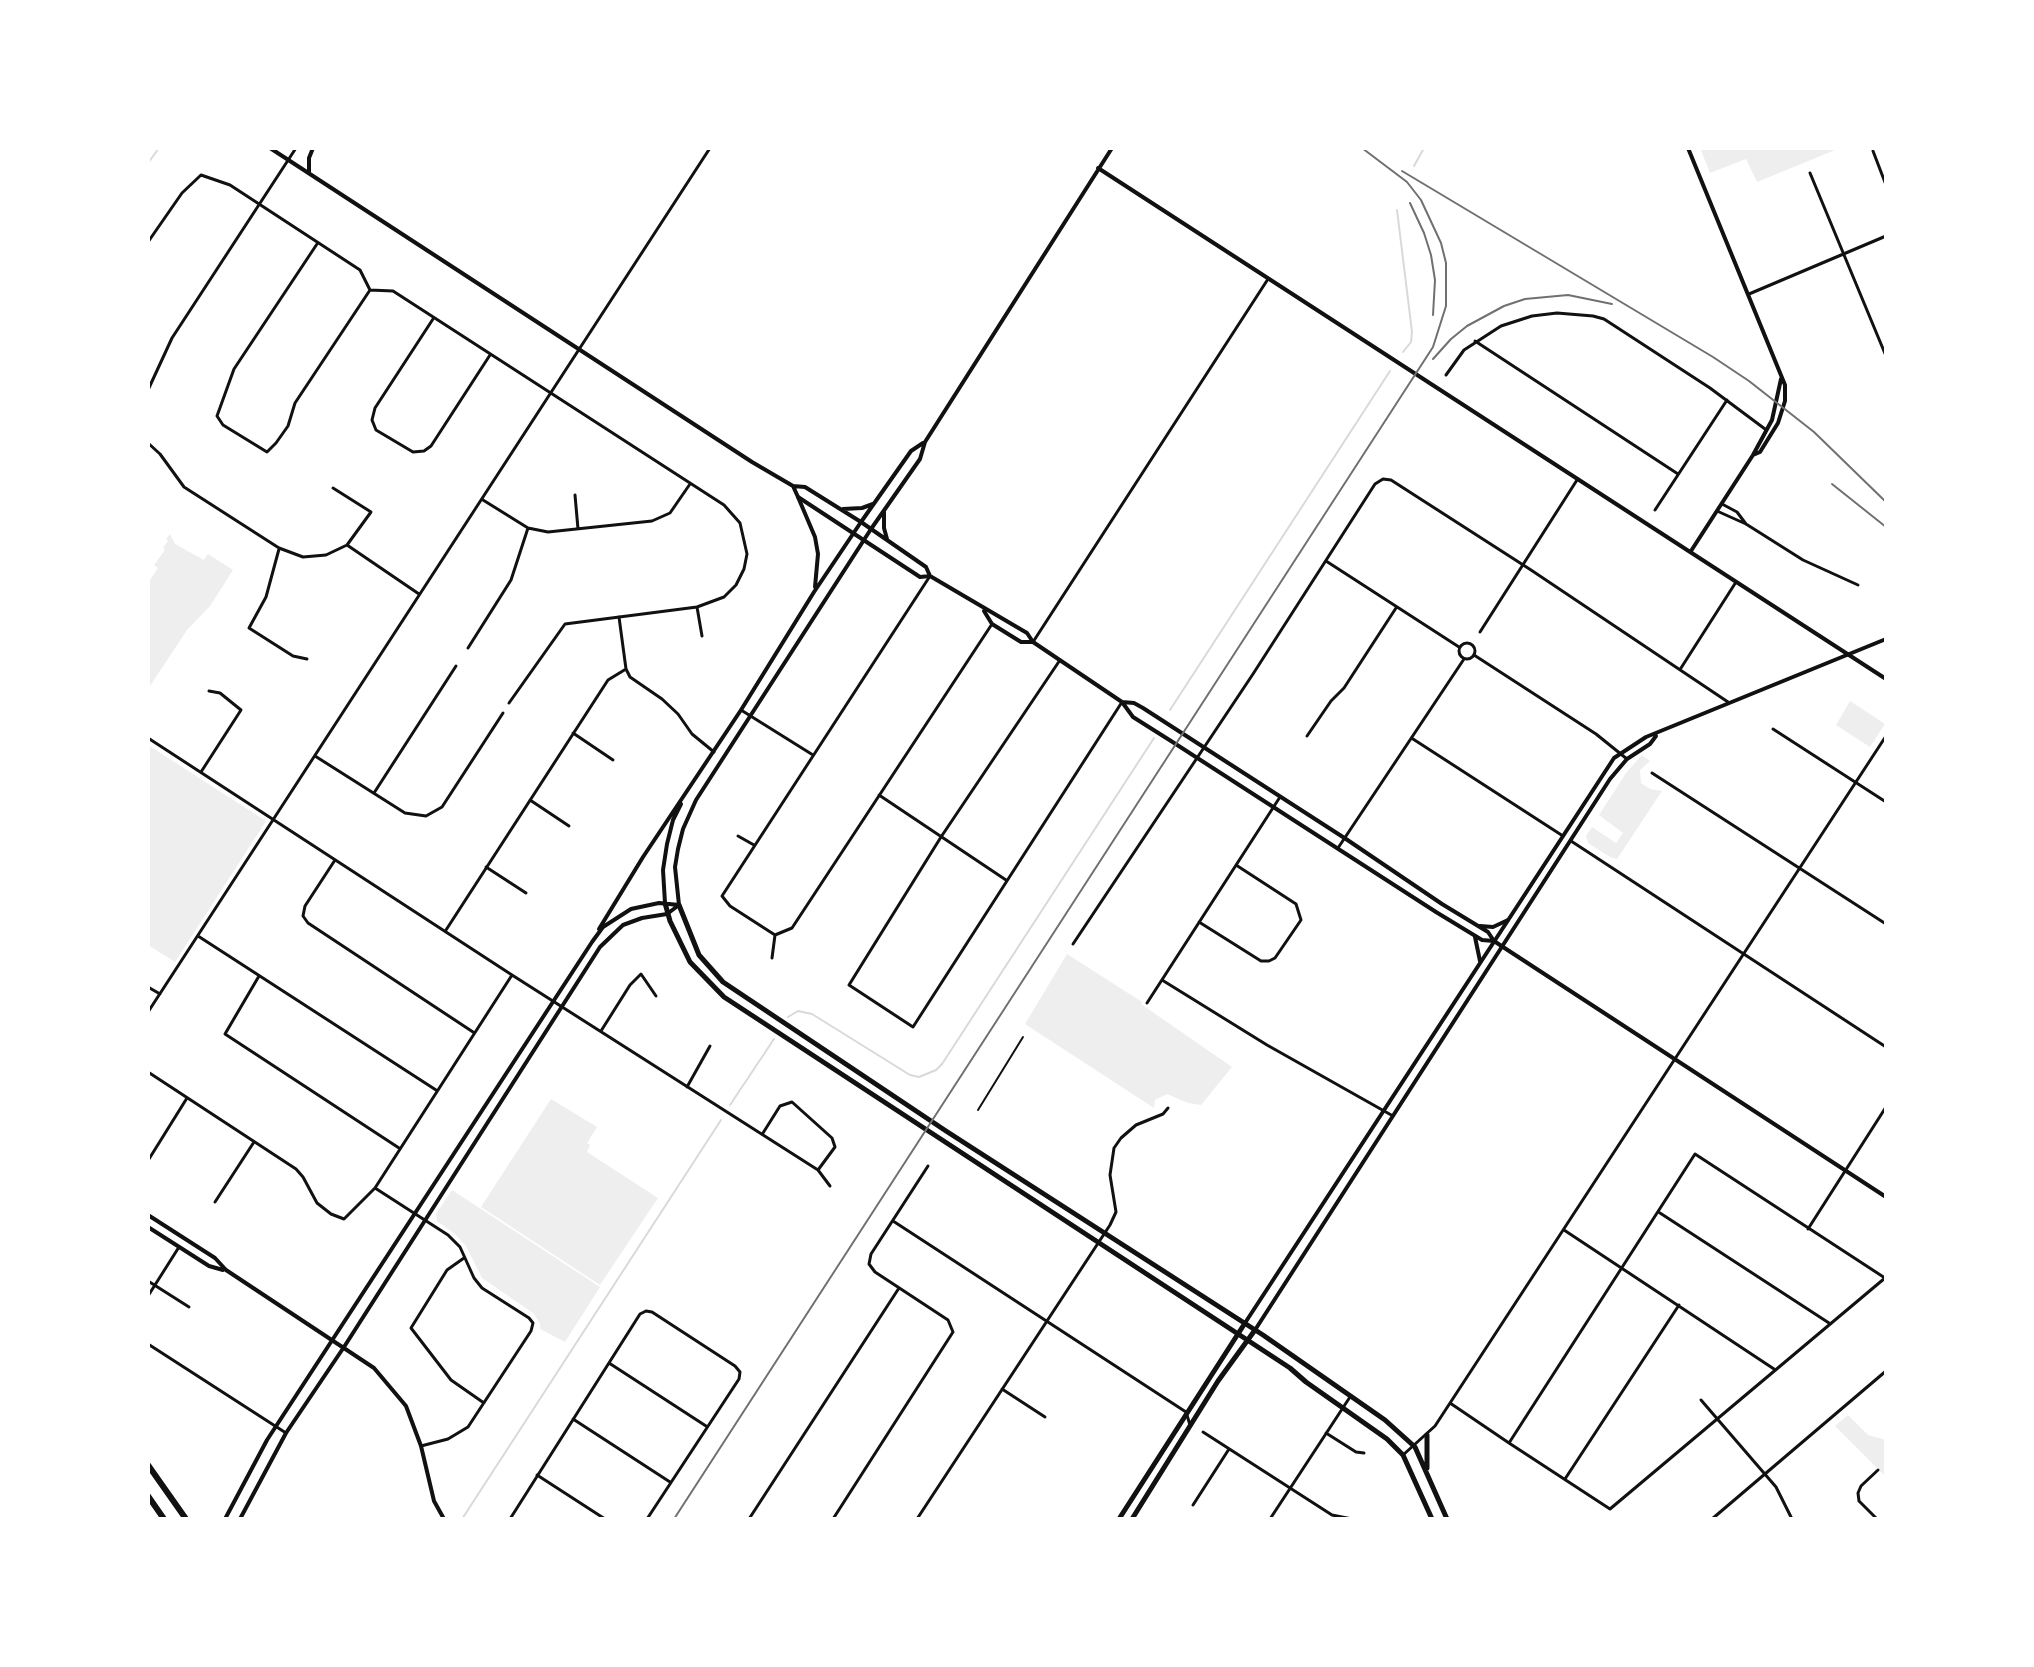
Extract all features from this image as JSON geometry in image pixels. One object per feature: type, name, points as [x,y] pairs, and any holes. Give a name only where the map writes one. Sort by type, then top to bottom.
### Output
[{"type":"highway","points":[[148,1465],[186,1519]]},
{"type":"highway","points":[[148,1496],[164,1519]]},
{"type":"main road","points":[[270,148],[793,486],[805,487],[861,522],[926,567],[930,576],[1027,633],[1033,642],[1122,702],[1133,717],[1417,900],[1482,940],[1494,941]]},
{"type":"main road","points":[[309,173],[313,148]]},
{"type":"main road","points":[[1112,148],[925,442],[920,459],[871,529],[696,800],[683,829],[675,867],[679,905],[699,955],[723,982],[946,1131],[1245,1323],[1385,1420],[1415,1447],[1447,1519]]},
{"type":"main road","points":[[1689,148],[1777,360],[1781,379],[1778,402],[1767,430],[1690,552]]},
{"type":"main road","points":[[1098,168],[1886,679]]},
{"type":"main road","points":[[1753,455],[1760,452],[1772,434],[1784,407],[1785,385],[1781,379]]},
{"type":"main road","points":[[225,1519],[276,1427],[592,942],[610,907],[714,752],[814,592],[911,451],[925,442]]},
{"type":"main road","points":[[793,486],[815,537],[818,554],[814,592]]},
{"type":"main road","points":[[798,497],[920,577],[930,576]]},
{"type":"main road","points":[[839,509],[862,508],[875,503]]},
{"type":"main road","points":[[884,511],[888,541]]},
{"type":"main road","points":[[983,609],[992,624],[1021,642],[1033,642]]},
{"type":"main road","points":[[1119,1519],[1383,1109],[1621,751],[1646,737],[1886,639]]},
{"type":"main road","points":[[1122,702],[1134,703],[1346,839],[1488,932],[1503,947],[1886,1197]]},
{"type":"main road","points":[[1132,1519],[1610,779],[1627,759],[1650,744],[1657,734]]},
{"type":"main road","points":[[714,752],[723,758]]},
{"type":"main road","points":[[688,791],[673,820],[667,844],[663,870],[665,903],[667,914],[690,962],[724,997],[1290,1368],[1341,1409],[1387,1439],[1403,1455],[1432,1519]]},
{"type":"main road","points":[[1417,900],[1422,891]]},
{"type":"main road","points":[[592,942],[616,917],[631,909],[665,903],[679,905]]},
{"type":"main road","points":[[240,1519],[286,1433],[600,947],[623,925],[667,914],[679,905]]},
{"type":"main road","points":[[1478,926],[1493,927],[1508,920]]},
{"type":"main road","points":[[1474,935],[1480,961]]},
{"type":"main road","points":[[148,1215],[374,1368],[406,1406],[421,1446],[434,1501],[444,1519]]},
{"type":"main road","points":[[148,1227],[209,1266],[226,1270]]},
{"type":"main road","points":[[1427,1435],[1428,1473]]},
{"type":"street","points":[[148,390],[172,338],[296,148]]},
{"type":"street","points":[[148,1012],[710,148]]},
{"type":"street","points":[[1873,151],[1886,185]]},
{"type":"street","points":[[1810,173],[1886,356]]},
{"type":"street","points":[[148,242],[182,193],[201,175],[230,185],[360,270],[370,290]]},
{"type":"street","points":[[1749,294],[1886,236]]},
{"type":"street","points":[[317,244],[234,369],[217,416],[223,425],[267,452],[288,426],[295,403],[370,290]]},
{"type":"street","points":[[1033,642],[1268,278]]},
{"type":"street","points":[[370,290],[393,291],[724,505],[740,523],[747,554],[744,569],[736,585],[724,597],[697,607],[571,622],[560,628],[509,703]]},
{"type":"street","points":[[1446,375],[1464,350],[1501,326],[1532,316],[1557,313],[1599,317],[1727,400],[1767,430]]},
{"type":"street","points":[[434,318],[375,408],[372,420],[376,430],[413,452],[424,451],[431,446],[490,355]]},
{"type":"street","points":[[1475,341],[1678,474]]},
{"type":"street","points":[[1655,510],[1727,400]]},
{"type":"street","points":[[148,443],[184,487],[279,548],[303,557],[326,555],[347,545],[371,512],[333,488]]},
{"type":"street","points":[[1073,944],[1375,484],[1383,479],[1391,480],[1730,703]]},
{"type":"street","points":[[1480,632],[1578,480]]},
{"type":"street","points":[[482,499],[528,528],[548,532],[652,521],[670,513],[690,484]]},
{"type":"street","points":[[575,495],[578,529]]},
{"type":"street","points":[[1722,504],[1737,512],[1746,524]]},
{"type":"street","points":[[1717,511],[1746,524],[1803,560],[1858,585]]},
{"type":"street","points":[[468,648],[511,580],[528,528]]},
{"type":"street","points":[[347,545],[419,594]]},
{"type":"street","points":[[279,548],[266,597],[249,628],[293,656],[307,659]]},
{"type":"street","points":[[1326,561],[1459,647]]},
{"type":"street","points":[[775,935],[730,906],[722,896],[930,576]]},
{"type":"street","points":[[1681,668],[1736,582]]},
{"type":"street","points":[[697,607],[702,636]]},
{"type":"street","points":[[1307,736],[1344,688],[1396,607]]},
{"type":"street","points":[[619,617],[626,669],[637,683],[678,714],[692,734],[714,752]]},
{"type":"street","points":[[775,935],[792,928],[992,624]]},
{"type":"street","points":[[1464,659],[1458,654],[1459,647],[1465,643],[1475,649],[1474,655]]},
{"type":"street","points":[[1338,848],[1464,659],[1474,655]]},
{"type":"street","points":[[1474,655],[1621,751],[1627,759]]},
{"type":"street","points":[[1060,660],[941,837],[849,985],[913,1027],[1122,702]]},
{"type":"street","points":[[374,793],[456,666]]},
{"type":"street","points":[[446,930],[608,680],[626,669]]},
{"type":"street","points":[[201,772],[241,710],[220,693],[209,691]]},
{"type":"street","points":[[741,710],[813,755]]},
{"type":"street","points":[[315,756],[411,815],[434,813],[442,807],[503,713]]},
{"type":"street","points":[[1773,729],[1886,802]]},
{"type":"street","points":[[572,733],[613,760]]},
{"type":"street","points":[[1403,1455],[1427,1435],[1450,1403],[1886,736]]},
{"type":"street","points":[[148,738],[818,1170],[830,1186]]},
{"type":"street","points":[[1413,739],[1563,836]]},
{"type":"street","points":[[1652,773],[1886,924]]},
{"type":"street","points":[[878,795],[1006,880]]},
{"type":"street","points":[[1147,1003],[1280,797]]},
{"type":"street","points":[[530,800],[569,826]]},
{"type":"street","points":[[738,836],[754,845]]},
{"type":"street","points":[[1571,841],[1886,1047]]},
{"type":"street","points":[[336,859],[305,906],[303,916],[308,923],[473,1032]]},
{"type":"street","points":[[1199,922],[1261,961],[1269,961],[1275,958],[1301,920],[1296,904],[1236,865]]},
{"type":"street","points":[[486,867],[526,893]]},
{"type":"street","points":[[772,958],[775,935]]},
{"type":"street","points":[[198,936],[436,1090]]},
{"type":"street","points":[[601,1031],[630,985],[641,974],[656,996]]},
{"type":"street","points":[[148,1072],[296,1169],[317,1203],[344,1219],[375,1188],[512,975]]},
{"type":"street","points":[[259,976],[225,1034],[399,1148]]},
{"type":"street","points":[[1162,980],[1267,1045],[1393,1116]]},
{"type":"street","points":[[148,987],[160,994]]},
{"type":"street","points":[[687,1087],[710,1046]]},
{"type":"street","points":[[149,1159],[187,1098]]},
{"type":"street","points":[[762,1134],[780,1106],[792,1102],[832,1138],[835,1147],[818,1170]]},
{"type":"street","points":[[1808,1229],[1886,1107]]},
{"type":"street","points":[[917,1519],[1105,1233],[1116,1212],[1110,1175],[1114,1148],[1141,1122],[1163,1114],[1168,1108]]},
{"type":"street","points":[[215,1202],[254,1142]]},
{"type":"street","points":[[1450,1403],[1509,1443],[1610,1509],[1885,1278],[1695,1154],[1660,1213],[1509,1443]]},
{"type":"street","points":[[833,1519],[953,1332],[948,1320],[875,1272],[869,1264],[871,1254],[928,1166]]},
{"type":"street","points":[[375,1188],[448,1235],[460,1247],[482,1288],[533,1323],[531,1331],[468,1427],[460,1434],[421,1446]]},
{"type":"street","points":[[1660,1213],[1829,1323]]},
{"type":"street","points":[[893,1221],[1186,1412],[1190,1425]]},
{"type":"street","points":[[1564,1230],[1774,1369]]},
{"type":"street","points":[[148,1296],[179,1247]]},
{"type":"street","points":[[464,1258],[441,1277],[411,1328],[451,1380],[484,1403]]},
{"type":"street","points":[[148,1281],[189,1307]]},
{"type":"street","points":[[749,1519],[899,1288]]},
{"type":"street","points":[[1565,1479],[1679,1305]]},
{"type":"street","points":[[510,1519],[640,1314],[646,1311],[652,1312],[740,1372],[739,1379],[647,1519]]},
{"type":"street","points":[[148,1344],[286,1433]]},
{"type":"street","points":[[609,1363],[707,1427]]},
{"type":"street","points":[[1712,1519],[1886,1371]]},
{"type":"street","points":[[1002,1389],[1045,1417]]},
{"type":"street","points":[[1270,1519],[1350,1397]]},
{"type":"street","points":[[1701,1400],[1766,1474],[1781,1494],[1792,1519]]},
{"type":"street","points":[[573,1419],[671,1483]]},
{"type":"street","points":[[1203,1432],[1332,1515],[1352,1519]]},
{"type":"street","points":[[1326,1433],[1356,1452],[1364,1453]]},
{"type":"street","points":[[1193,1505],[1229,1449]]},
{"type":"street","points":[[1877,1519],[1859,1501],[1858,1493],[1878,1470]]},
{"type":"street","points":[[537,1475],[605,1519]]},
{"type":"lane","points":[[978,1110],[1023,1037]]},
{"type":"shaded area","points":[[1700,148],[1840,148],[1757,182],[1746,159],[1710,173]]},
{"type":"shaded area","points":[[170,534],[175,544],[204,560],[208,554],[233,570],[210,606],[187,630],[148,689],[148,583],[158,568],[154,565],[165,550],[163,548]]},
{"type":"shaded area","points":[[1850,701],[1885,724],[1870,747],[1836,725]]},
{"type":"shaded area","points":[[148,745],[266,821],[175,962],[148,945]]},
{"type":"shaded area","points":[[1642,755],[1650,761],[1640,770],[1641,783],[1650,789],[1662,791],[1617,859],[1588,843],[1586,836],[1592,827],[1616,843],[1623,833],[1599,815],[1626,773]]},
{"type":"shaded area","points":[[1067,954],[1142,1002],[1232,1067],[1201,1105],[1167,1094],[1155,1100],[1154,1108],[1025,1024]]},
{"type":"shaded area","points":[[551,1099],[597,1127],[587,1143],[590,1145],[587,1152],[658,1198],[600,1285],[481,1207]]},
{"type":"shaded area","points":[[452,1190],[600,1287],[565,1342],[540,1329],[540,1323],[533,1313],[482,1278],[466,1246],[437,1221],[436,1214]]},
{"type":"shaded area","points":[[1848,1415],[1868,1435],[1886,1440],[1886,1477],[1835,1426]]},
{"type":"waterway","points":[[148,163],[159,148]]},
{"type":"waterway","points":[[1414,166],[1424,148]]},
{"type":"waterway","points":[[1397,210],[1412,332],[1411,342],[1403,352]]},
{"type":"waterway","points":[[1170,710],[1390,371]]},
{"type":"waterway","points":[[788,1017],[798,1011],[812,1014],[910,1075],[919,1077],[936,1070],[1154,738]]},
{"type":"waterway","points":[[730,1105],[774,1039]]},
{"type":"waterway","points":[[462,1519],[721,1120]]},
{"type":"railway","points":[[674,1519],[1433,347],[1446,306],[1446,263],[1441,243],[1421,200],[1407,182],[1362,148]]},
{"type":"railway","points":[[1402,171],[1749,381],[1814,432],[1886,502]]},
{"type":"railway","points":[[1410,203],[1431,255],[1435,280],[1433,315]]},
{"type":"railway","points":[[1433,359],[1467,326],[1504,306],[1525,299],[1568,295],[1612,304]]},
{"type":"railway","points":[[1832,484],[1886,527]]}]
